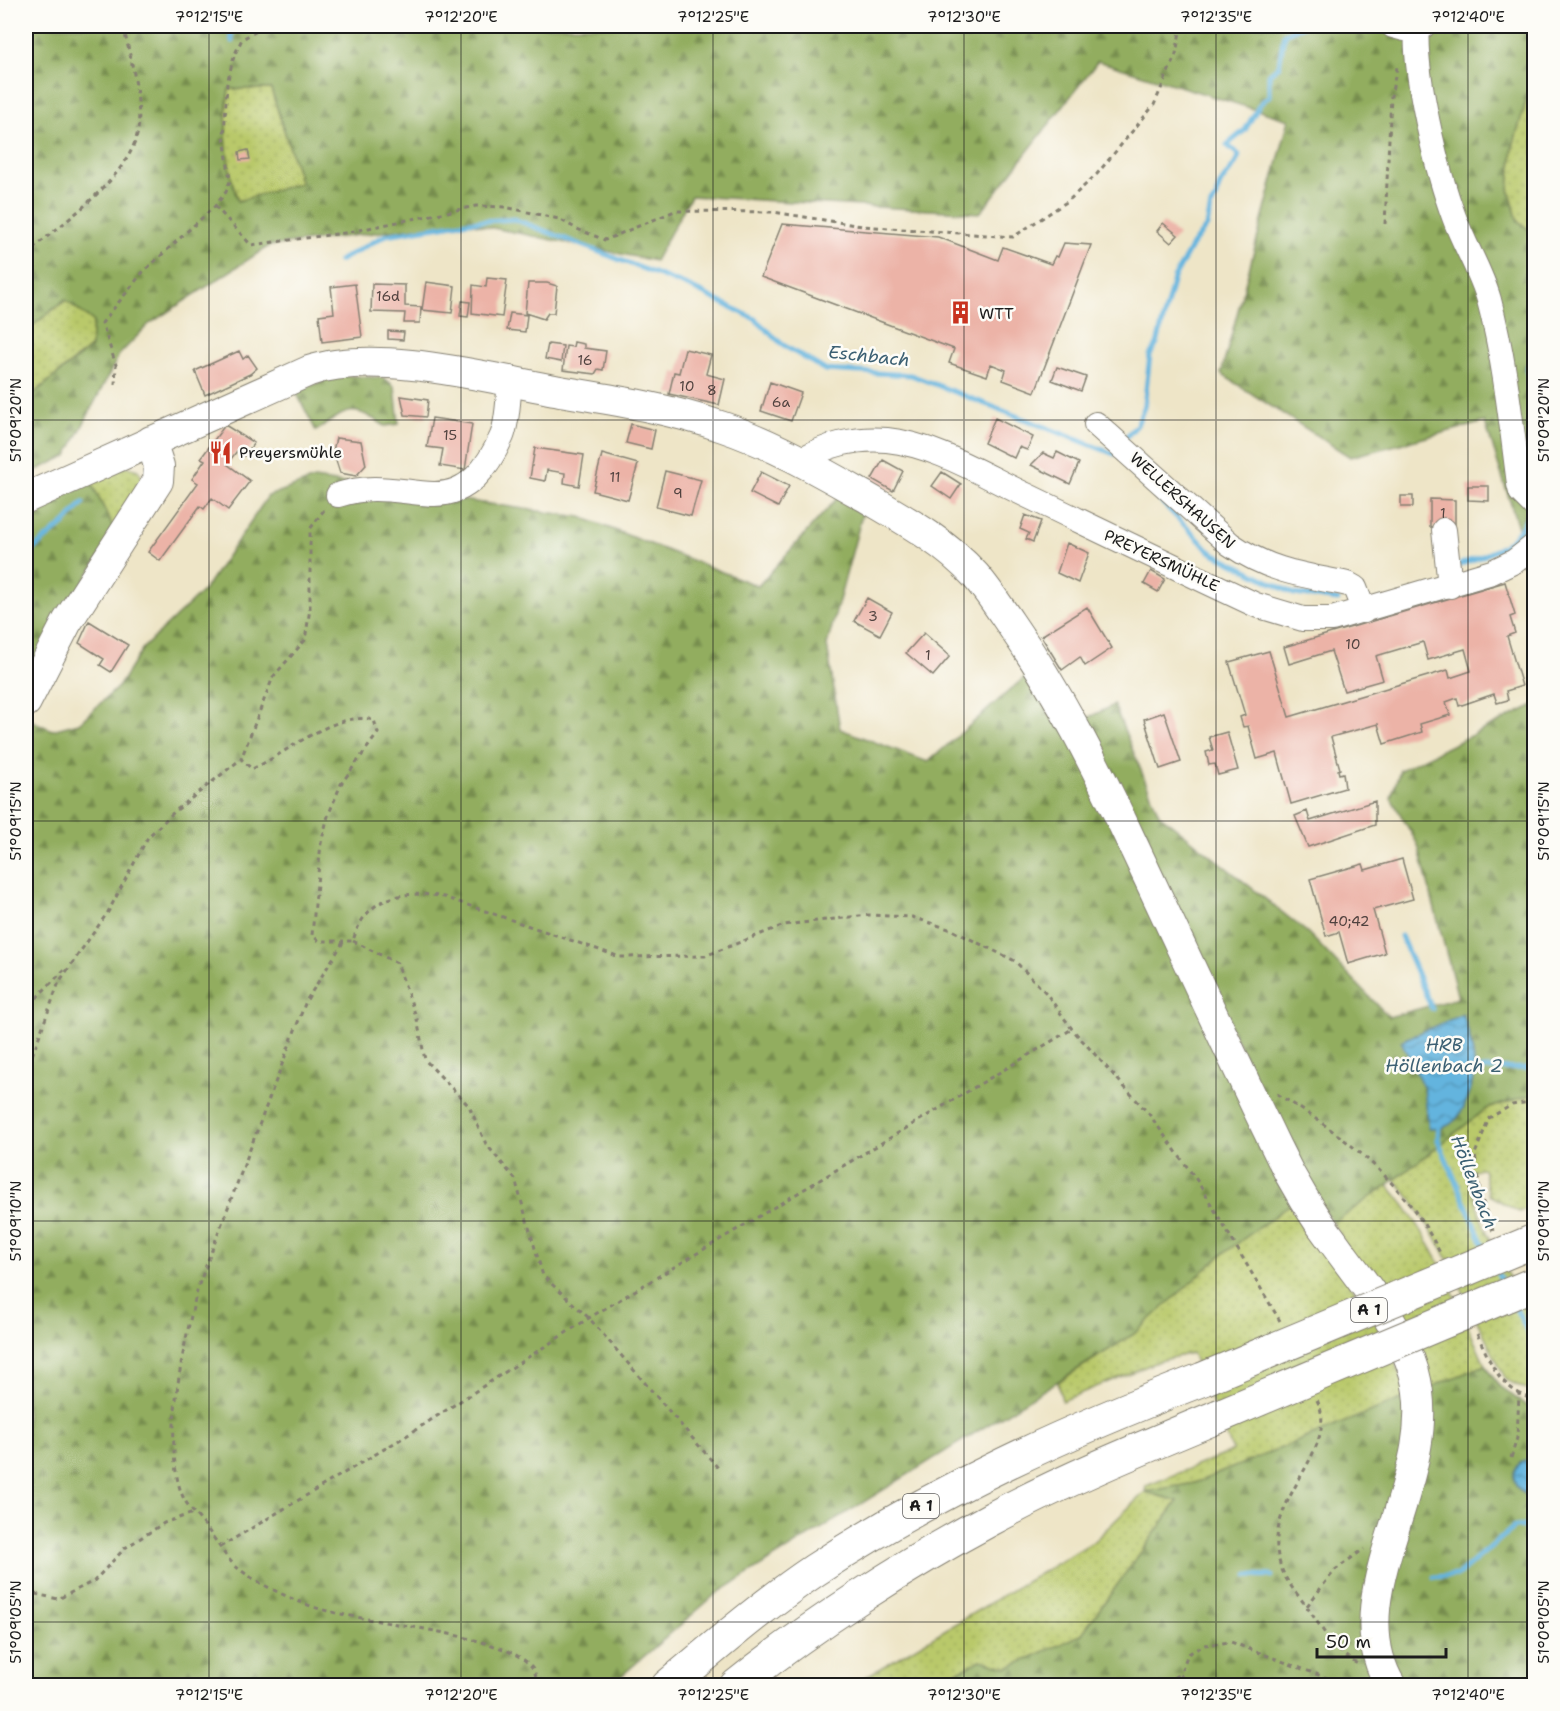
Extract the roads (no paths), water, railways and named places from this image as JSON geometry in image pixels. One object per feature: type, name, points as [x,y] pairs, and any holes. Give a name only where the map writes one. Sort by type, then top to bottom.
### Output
[{"type":"highway","name":"A 1","points":[[668,1686],[754,1614],[814,1571],[904,1515],[1022,1455],[1101,1419],[1534,1241]]},
{"type":"highway","name":"A 1","points":[[736,1686],[847,1607],[992,1519],[1115,1460],[1534,1284]]},
{"type":"main road","points":[[26,498],[309,371],[332,365],[364,362],[394,364],[510,382],[692,418],[755,439],[800,460],[921,530],[975,576],[1045,676],[1085,745],[1292,1181],[1331,1240],[1389,1319],[1410,1358],[1419,1392],[1421,1425],[1415,1461],[1377,1590],[1374,1612],[1375,1642],[1387,1679]]},
{"type":"main road","points":[[26,702],[67,622],[158,481],[159,466],[151,441]]},
{"type":"street","points":[[1393,26],[1419,27],[1424,97],[1453,215],[1485,288],[1508,389],[1528,499]]},
{"type":"street","points":[[338,495],[355,489],[384,487],[435,494],[456,491],[471,485],[503,435],[510,382]]},
{"type":"street","name":"WELLERSHAUSEN","points":[[1096,424],[1212,528],[1244,553],[1280,571],[1348,584],[1355,588],[1364,611]]},
{"type":"street","name":"PREYERSMÜHLE","points":[[800,460],[822,449],[845,442],[875,439],[903,442],[962,465],[1269,610],[1319,619],[1364,611],[1450,586],[1503,567],[1532,549]]},
{"type":"street","points":[[1444,530],[1450,586]]},
{"type":"water","name":"HRB Höllenbach 2","points":[[1463,1014],[1474,1062],[1469,1096],[1453,1122],[1445,1127],[1429,1129],[1424,1089],[1401,1041]]},
{"type":"water","points":[[1534,1457],[1534,1497],[1518,1489],[1514,1480],[1520,1463]]},
{"type":"waterway","points":[[230,26],[232,41]]},
{"type":"waterway","points":[[1126,437],[1137,425],[1144,407],[1150,355],[1157,344],[1174,278],[1192,245],[1207,226],[1211,205],[1217,197],[1220,185],[1237,161],[1239,155],[1227,145],[1245,130],[1260,104],[1269,96],[1269,74],[1279,66],[1284,34],[1303,26]]},
{"type":"waterway","name":"Eschbach","points":[[339,261],[386,235],[467,222],[514,219],[690,287],[755,319],[783,345],[825,370],[911,375],[1114,454]]},
{"type":"waterway","name":"Eschbach","points":[[1534,356],[1528,367],[1534,477]]},
{"type":"waterway","name":"Eschbach","points":[[1133,473],[1211,552],[1294,594],[1338,600]]},
{"type":"waterway","name":"Eschbach","points":[[26,555],[66,522],[83,503]]},
{"type":"waterway","name":"Eschbach","points":[[1456,566],[1501,547],[1517,534],[1531,510]]},
{"type":"waterway","name":"Höllenbach","points":[[1401,936],[1432,1009]]},
{"type":"waterway","points":[[1468,1074],[1484,1069],[1534,1068]]},
{"type":"waterway","name":"Höllenbach","points":[[1439,1124],[1438,1140],[1485,1249]]},
{"type":"waterway","name":"Höllenbach","points":[[1495,1268],[1504,1286]]},
{"type":"waterway","name":"Höllenbach","points":[[1514,1305],[1534,1344]]},
{"type":"waterway","points":[[1434,1577],[1458,1575],[1514,1527],[1534,1526]]},
{"type":"waterway","points":[[1248,1575],[1272,1576]]},
{"type":"place","name":"WTT","points":[[961,313]]},
{"type":"place","name":"Preyersmühle","points":[[221,452]]}]
